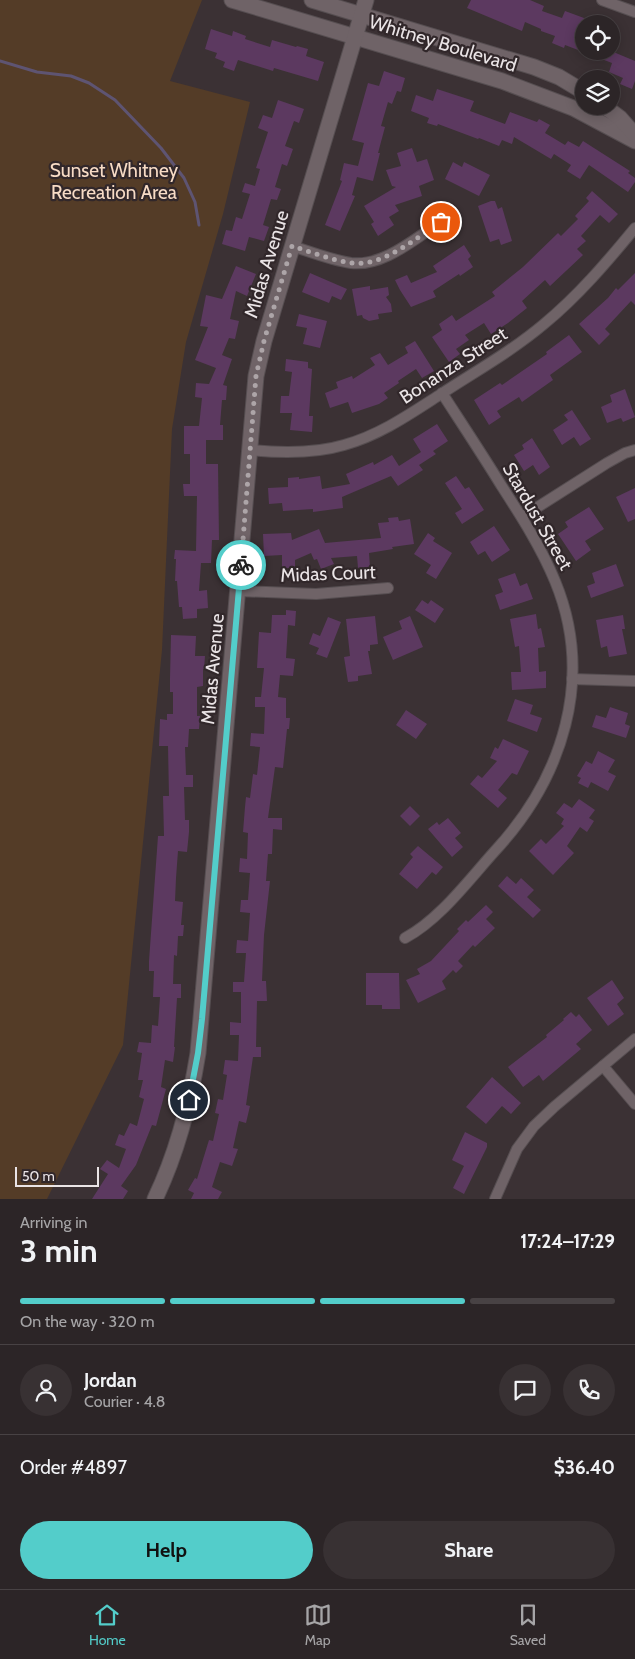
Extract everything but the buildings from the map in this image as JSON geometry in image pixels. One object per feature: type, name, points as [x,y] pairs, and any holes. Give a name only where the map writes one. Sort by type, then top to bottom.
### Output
[{"type":"street","name":"Whitney Boulevard","points":[[232,0],[502,80],[573,108],[635,141]]},
{"type":"street","name":"Whitney Boulevard","points":[[312,0],[364,7],[534,67],[559,77],[575,87]]},
{"type":"street","points":[[602,0],[635,12]]},
{"type":"street","name":"Midas Avenue","points":[[155,1199],[178,1139],[192,1089],[198,1053],[256,376],[292,246],[364,7]]},
{"type":"street","points":[[616,115],[635,135]]},
{"type":"street","points":[[292,246],[339,260],[365,263],[392,253],[441,222]]},
{"type":"street","name":"Bonanza Street","points":[[250,450],[287,452],[316,450],[343,445],[383,430],[400,421],[494,361],[545,324],[595,275],[635,228]]},
{"type":"street","name":"Stardust Street","points":[[405,938],[415,933],[434,917],[508,837],[528,810],[543,784],[559,747],[571,699],[572,657],[565,610],[555,581],[522,517],[442,393]]},
{"type":"street","points":[[522,517],[607,463],[635,450]]},
{"type":"street","name":"Midas Court","points":[[239,591],[316,594],[388,588]]},
{"type":"street","points":[[572,679],[635,681]]},
{"type":"street","points":[[495,1199],[517,1149],[534,1126],[635,1039]]},
{"type":"street","points":[[603,1066],[635,1104]]},
{"type":"green space","name":"Sunset Whitney Recreation Area","points":[[0,0],[202,0],[170,81],[250,102],[223,214],[186,342],[172,429],[162,650],[123,1045],[47,1199],[0,1199]]},
{"type":"waterway","points":[[0,61],[37,72],[71,76],[89,83],[115,100],[161,148],[184,178],[195,202],[199,225]]},
{"type":"way so far","points":[[241,565],[256,376],[264,341],[292,246],[339,260],[365,263],[392,253],[441,222]]},
{"type":"route","points":[[189,1100],[202,1019],[241,565]]}]
